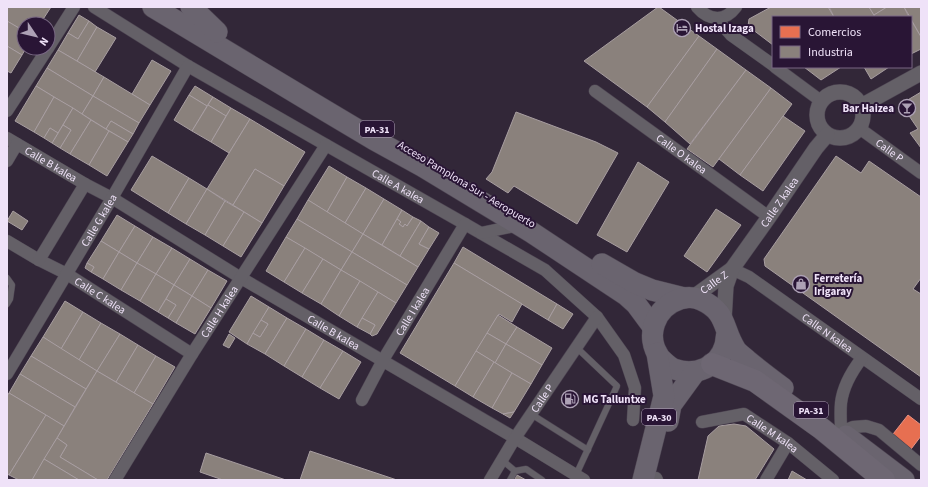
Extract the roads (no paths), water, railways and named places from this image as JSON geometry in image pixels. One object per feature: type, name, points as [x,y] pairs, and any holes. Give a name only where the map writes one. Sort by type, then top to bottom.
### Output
[{"type":"highway","name":"Acceso Pamplona Sur - Aeropuerto","points":[[153,7],[519,225]]},
{"type":"highway","name":"Acceso Pamplona Sur - Aeropuerto","points":[[175,7],[579,252],[635,283],[652,290],[688,298]]},
{"type":"highway","points":[[191,7],[218,32]]},
{"type":"highway","name":"PA-31","points":[[519,225],[626,295],[636,304],[653,327]]},
{"type":"highway","points":[[688,298],[673,302],[664,308],[657,316],[653,327],[652,336],[657,353],[664,362],[673,369],[684,372],[704,368],[720,356],[725,345],[725,327]]},
{"type":"highway","name":"PA-31","points":[[688,298],[700,299],[718,310],[736,351],[760,372],[904,480]]},
{"type":"highway","name":"PA-30","points":[[649,479],[664,396],[657,353]]},
{"type":"highway","points":[[704,368],[755,381],[822,430],[884,480]]},
{"type":"highway","name":"PA-30","points":[[649,479],[671,405],[704,368]]},
{"type":"street","points":[[56,35],[74,7]]},
{"type":"street","name":"Calle A kalea","points":[[94,7],[188,66],[545,270],[597,317],[624,354],[635,388],[633,420]]},
{"type":"street","points":[[697,7],[708,16],[716,18],[727,15],[736,7]]},
{"type":"street","points":[[716,18],[731,35],[772,65]]},
{"type":"street","points":[[7,111],[43,56]]},
{"type":"street","name":"Calle G kalea","points":[[7,374],[112,198],[188,66]]},
{"type":"street","points":[[777,68],[821,101]]},
{"type":"street","points":[[861,106],[921,73]]},
{"type":"street","name":"Calle O kalea","points":[[595,91],[769,218]]},
{"type":"street","points":[[838,92],[848,93],[856,98],[861,106],[863,116],[861,125],[855,133],[846,138],[836,138],[827,135],[818,123],[816,116],[818,108],[821,101],[828,95],[838,92]]},
{"type":"street","name":"Calle P","points":[[859,128],[921,173]]},
{"type":"street","name":"Calle Z kalea","points":[[732,269],[769,218],[816,148],[827,135]]},
{"type":"street","name":"Calle B kalea","points":[[7,161],[12,141],[85,184],[112,198],[241,278],[383,360],[580,478]]},
{"type":"street","name":"Calle H kalea","points":[[115,480],[192,354],[326,145]]},
{"type":"street","name":"Calle B kalea","points":[[40,260],[85,184]]},
{"type":"street","name":"Calle I kalea","points":[[362,400],[383,360],[465,224]]},
{"type":"street","points":[[481,233],[519,225]]},
{"type":"street","name":"Calle C kalea","points":[[7,240],[67,274],[192,354]]},
{"type":"street","name":"Calle Z","points":[[688,298],[732,269]]},
{"type":"street","name":"Calle Z","points":[[725,327],[726,286],[732,269]]},
{"type":"street","name":"Calle N kalea","points":[[732,269],[749,277],[921,399]]},
{"type":"street","name":"Calle P","points":[[490,480],[515,438],[597,317]]},
{"type":"street","points":[[862,358],[847,380],[841,402],[841,432],[853,426],[866,426],[879,430],[921,465]]},
{"type":"street","name":"Calle M kalea","points":[[702,422],[744,414],[788,443],[833,480]]},
{"type":"street","points":[[766,480],[788,443]]},
{"type":"lane","points":[[7,278],[12,285],[10,299],[7,304]]},
{"type":"lane","points":[[576,347],[617,386],[588,450],[580,478]]},
{"type":"lane","points":[[531,414],[588,450]]},
{"type":"lane","points":[[502,460],[515,471],[526,470],[542,480]]},
{"type":"lane","points":[[510,480],[515,471]]},
{"type":"place","name":"Hostal Izaga","points":[[682,28]]},
{"type":"place","name":"Bar Haizea","points":[[907,108]]},
{"type":"place","name":"Ferretería Irigaray","points":[[801,284]]},
{"type":"place","name":"MG Talluntxe","points":[[570,399]]}]
